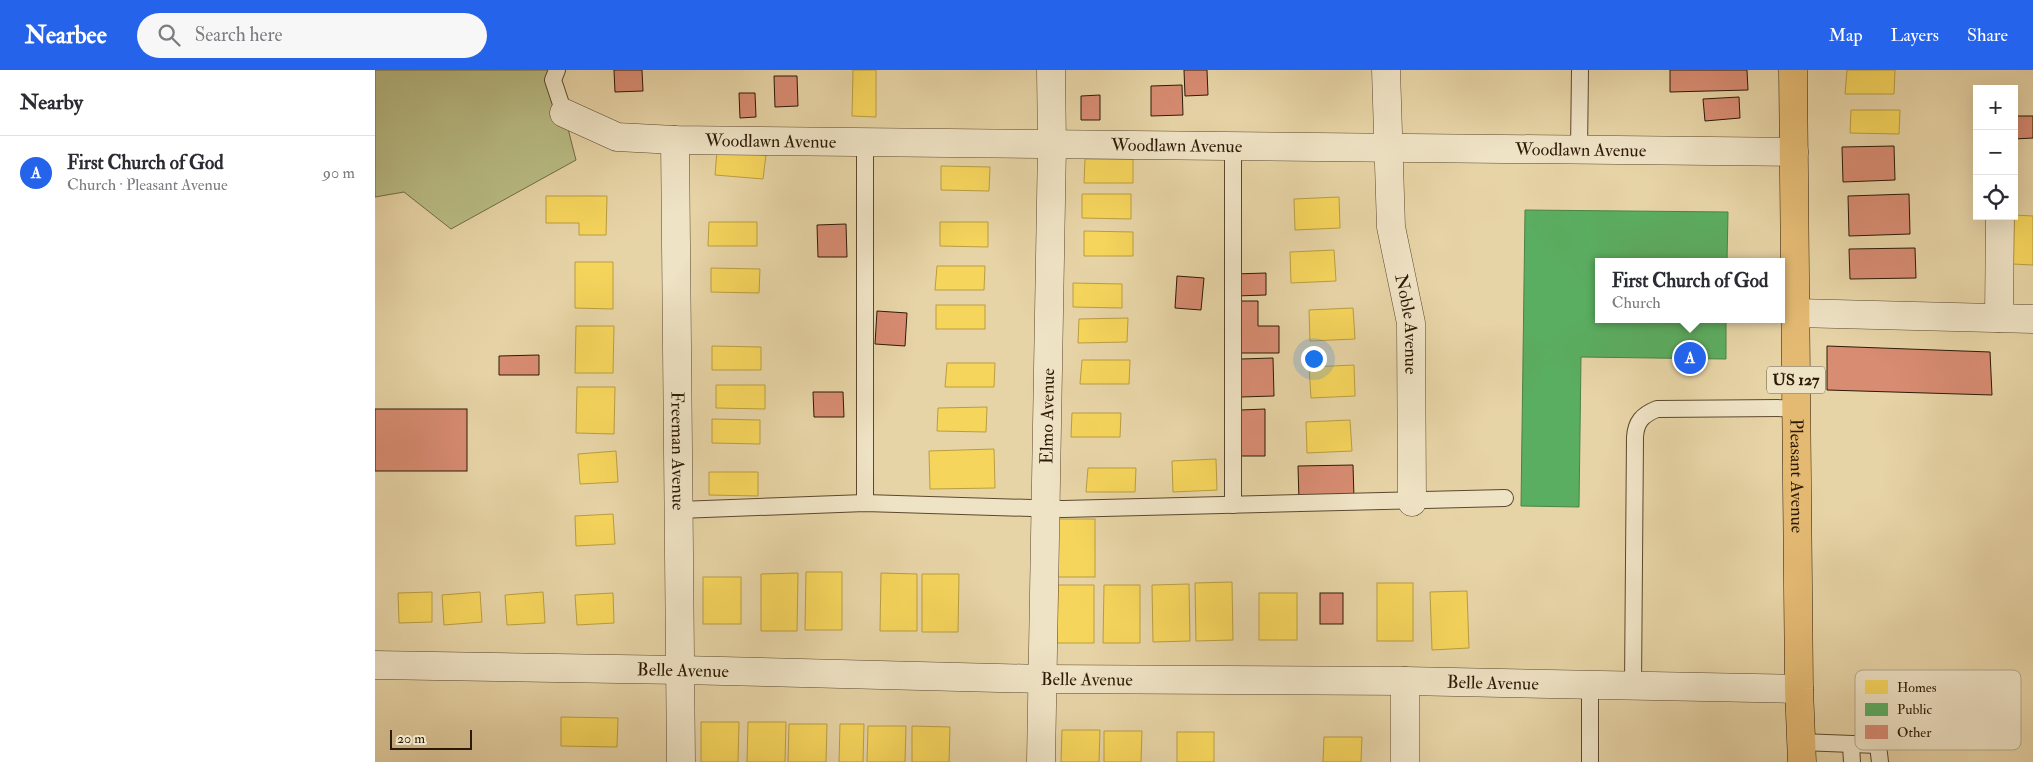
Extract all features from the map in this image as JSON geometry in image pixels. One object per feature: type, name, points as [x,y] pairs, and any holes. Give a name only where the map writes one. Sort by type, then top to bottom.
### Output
[{"type":"main road","name":"Pleasant Avenue","points":[[1793,70],[1801,752]]},
{"type":"street","name":"Elmo Avenue","points":[[1041,762],[1052,144],[1051,70]]},
{"type":"street","name":"Noble Avenue","points":[[1386,70],[1391,227],[1411,322],[1412,502]]},
{"type":"street","name":"Woodlawn Avenue","points":[[564,113],[617,137],[675,140],[1794,152]]},
{"type":"street","name":"Freeman Avenue","points":[[675,140],[681,762]]},
{"type":"street","points":[[1999,318],[2000,220]]},
{"type":"street","points":[[1795,313],[2033,319]]},
{"type":"street","name":"Belle Avenue","points":[[375,665],[1042,679],[1405,681],[1799,689]]},
{"type":"street","points":[[1405,681],[1405,762]]},
{"type":"lane","points":[[557,70],[553,80],[564,113]]},
{"type":"lane","points":[[1579,150],[1580,70]]},
{"type":"lane","points":[[865,142],[865,503]]},
{"type":"lane","points":[[1233,146],[1233,505]]},
{"type":"lane","points":[[1633,686],[1635,437],[1636,427],[1640,418],[1648,412],[1657,409],[1796,408]]},
{"type":"lane","points":[[679,510],[865,503],[1045,509],[1412,502],[1505,498]]},
{"type":"lane","points":[[1589,762],[1590,686]]},
{"type":"lane","points":[[1851,745],[1852,762]]},
{"type":"lane","points":[[1801,752],[1855,745]]},
{"type":"green space","points":[[375,70],[557,70],[564,113],[576,160],[451,229],[404,192],[375,197]]},
{"type":"building: Homes","points":[[853,70],[876,70],[876,117],[852,116]]},
{"type":"building: Homes","points":[[1847,70],[1895,70],[1894,94],[1845,94]]},
{"type":"building: Homes","points":[[1851,110],[1900,110],[1899,134],[1850,133]]},
{"type":"building: Homes","points":[[717,151],[766,155],[763,179],[715,175]]},
{"type":"building: Homes","points":[[1085,159],[1133,159],[1133,183],[1084,183]]},
{"type":"building: Homes","points":[[941,166],[990,167],[989,191],[941,190]]},
{"type":"building: Homes","points":[[1082,194],[1131,194],[1131,219],[1082,218]]},
{"type":"building: Homes","points":[[546,196],[607,196],[606,235],[579,235],[579,223],[546,223]]},
{"type":"building: Homes","points":[[1339,197],[1340,228],[1295,230],[1294,199]]},
{"type":"building: Homes","points":[[2018,215],[2033,216],[2033,265],[2012,264],[2011,220],[2018,220]]},
{"type":"building: Homes","points":[[709,222],[757,222],[757,246],[708,246]]},
{"type":"building: Homes","points":[[940,222],[988,222],[988,247],[940,246]]},
{"type":"building: Homes","points":[[1084,231],[1133,232],[1133,256],[1084,256]]},
{"type":"building: Homes","points":[[1334,250],[1336,281],[1291,283],[1290,252]]},
{"type":"building: Homes","points":[[575,262],[613,262],[613,309],[575,308]]},
{"type":"building: Homes","points":[[937,266],[985,266],[984,290],[935,290]]},
{"type":"building: Homes","points":[[711,268],[760,269],[759,293],[711,292]]},
{"type":"building: Homes","points":[[1073,283],[1122,284],[1122,308],[1073,307]]},
{"type":"building: Homes","points":[[936,305],[985,305],[985,329],[936,329]]},
{"type":"building: Homes","points":[[1353,308],[1355,339],[1310,341],[1309,310]]},
{"type":"building: Homes","points":[[1128,318],[1127,342],[1078,343],[1079,319]]},
{"type":"building: Homes","points":[[576,326],[614,326],[613,373],[575,373]]},
{"type":"building: Homes","points":[[712,346],[761,347],[761,370],[712,370]]},
{"type":"building: Homes","points":[[1082,360],[1130,360],[1129,384],[1080,384]]},
{"type":"building: Homes","points":[[947,363],[995,363],[994,387],[945,387]]},
{"type":"building: Homes","points":[[1354,365],[1355,396],[1311,398],[1309,367]]},
{"type":"building: Homes","points":[[716,385],[765,385],[765,409],[716,408]]},
{"type":"building: Homes","points":[[577,387],[615,387],[614,434],[576,433]]},
{"type":"building: Homes","points":[[987,407],[986,432],[937,431],[938,408]]},
{"type":"building: Homes","points":[[1072,413],[1121,413],[1120,437],[1071,437]]},
{"type":"building: Homes","points":[[712,419],[760,420],[760,444],[712,443]]},
{"type":"building: Homes","points":[[1350,420],[1352,451],[1307,453],[1306,422]]},
{"type":"building: Homes","points":[[994,449],[995,488],[930,489],[929,451]]},
{"type":"building: Homes","points":[[616,451],[618,482],[580,484],[578,454]]},
{"type":"building: Homes","points":[[1216,459],[1217,490],[1173,492],[1172,461]]},
{"type":"building: Homes","points":[[1088,468],[1136,468],[1135,492],[1086,492]]},
{"type":"building: Homes","points":[[709,472],[758,472],[758,496],[709,495]]},
{"type":"building: Homes","points":[[613,514],[615,544],[576,546],[575,516]]},
{"type":"building: Homes","points":[[1058,519],[1095,519],[1095,577],[1058,577]]},
{"type":"building: Homes","points":[[806,572],[842,572],[842,630],[805,630]]},
{"type":"building: Homes","points":[[798,573],[797,631],[761,631],[761,574]]},
{"type":"building: Homes","points":[[881,573],[917,574],[917,631],[880,631]]},
{"type":"building: Homes","points":[[922,574],[959,574],[958,632],[922,632]]},
{"type":"building: Homes","points":[[703,577],[741,577],[741,624],[703,624]]},
{"type":"building: Homes","points":[[1232,582],[1233,640],[1196,641],[1195,583]]},
{"type":"building: Homes","points":[[1377,583],[1413,583],[1413,641],[1377,641]]},
{"type":"building: Homes","points":[[1189,584],[1190,641],[1153,642],[1152,585]]},
{"type":"building: Homes","points":[[1058,585],[1094,585],[1094,643],[1057,643]]},
{"type":"building: Homes","points":[[1104,585],[1140,585],[1140,643],[1103,643]]},
{"type":"building: Homes","points":[[1467,591],[1469,648],[1432,650],[1430,592]]},
{"type":"building: Homes","points":[[432,592],[432,622],[399,623],[398,593]]},
{"type":"building: Homes","points":[[480,592],[482,622],[444,625],[442,595]]},
{"type":"building: Homes","points":[[543,592],[545,623],[507,625],[505,595]]},
{"type":"building: Homes","points":[[613,593],[614,623],[577,625],[575,595]]},
{"type":"building: Homes","points":[[1259,593],[1297,593],[1297,640],[1259,640]]},
{"type":"building: Homes","points":[[561,717],[618,718],[617,747],[561,746]]},
{"type":"building: Homes","points":[[701,722],[739,722],[738,762],[701,762]]},
{"type":"building: Homes","points":[[748,722],[786,722],[785,762],[747,762]]},
{"type":"building: Homes","points":[[789,724],[827,724],[826,762],[788,762]]},
{"type":"building: Homes","points":[[840,724],[864,724],[863,762],[839,762]]},
{"type":"building: Homes","points":[[868,726],[906,726],[905,762],[867,762]]},
{"type":"building: Homes","points":[[912,726],[950,727],[949,762],[912,762]]},
{"type":"building: Homes","points":[[1062,730],[1100,730],[1099,762],[1061,762]]},
{"type":"building: Homes","points":[[1104,731],[1142,731],[1141,762],[1104,762]]},
{"type":"building: Homes","points":[[1177,732],[1214,732],[1214,762],[1177,762]]},
{"type":"building: Homes","points":[[1324,737],[1362,737],[1361,762],[1323,762]]},
{"type":"building: Public","points":[[1525,210],[1728,212],[1727,258],[1595,258],[1595,323],[1726,323],[1726,359],[1581,357],[1579,507],[1521,506]]},
{"type":"building: Other","points":[[614,70],[642,70],[643,91],[615,92]]},
{"type":"building: Other","points":[[1184,70],[1207,70],[1208,95],[1185,96]]},
{"type":"building: Other","points":[[1670,70],[1747,70],[1748,90],[1670,92]]},
{"type":"building: Other","points":[[774,76],[797,76],[798,106],[775,107]]},
{"type":"building: Other","points":[[1182,85],[1183,115],[1151,116],[1151,86]]},
{"type":"building: Other","points":[[739,93],[755,93],[756,117],[740,118]]},
{"type":"building: Other","points":[[1100,95],[1100,120],[1081,120],[1081,96]]},
{"type":"building: Other","points":[[1739,97],[1740,118],[1705,121],[1703,99]]},
{"type":"building: Other","points":[[2018,116],[2033,116],[2033,138],[2018,139]]},
{"type":"building: Other","points":[[1894,146],[1895,180],[1843,182],[1842,147]]},
{"type":"building: Other","points":[[1909,194],[1910,234],[1849,236],[1848,196]]},
{"type":"building: Other","points":[[846,224],[847,257],[818,257],[817,225]]},
{"type":"building: Other","points":[[1915,248],[1916,278],[1850,279],[1849,249]]},
{"type":"building: Other","points":[[1266,273],[1266,295],[1235,296],[1234,274]]},
{"type":"building: Other","points":[[1177,276],[1204,278],[1201,310],[1175,308]]},
{"type":"building: Other","points":[[1238,301],[1258,301],[1258,326],[1279,326],[1279,353],[1239,353]]},
{"type":"building: Other","points":[[877,311],[907,313],[905,346],[875,344]]},
{"type":"building: Other","points":[[1827,346],[1990,352],[1992,395],[1827,390]]},
{"type":"building: Other","points":[[539,355],[539,375],[499,375],[499,356]]},
{"type":"building: Other","points":[[1273,358],[1274,396],[1241,397],[1241,359]]},
{"type":"building: Other","points":[[813,392],[843,392],[844,417],[814,417]]},
{"type":"building: Other","points":[[375,409],[467,409],[467,471],[375,471]]},
{"type":"building: Other","points":[[1265,409],[1265,456],[1241,456],[1241,410]]},
{"type":"building: Other","points":[[1353,465],[1354,499],[1299,500],[1298,466]]},
{"type":"building: Other","points":[[1320,593],[1343,593],[1343,624],[1320,624]]},
{"type":"place","name":"First Church of God","points":[[1690,358]]}]
